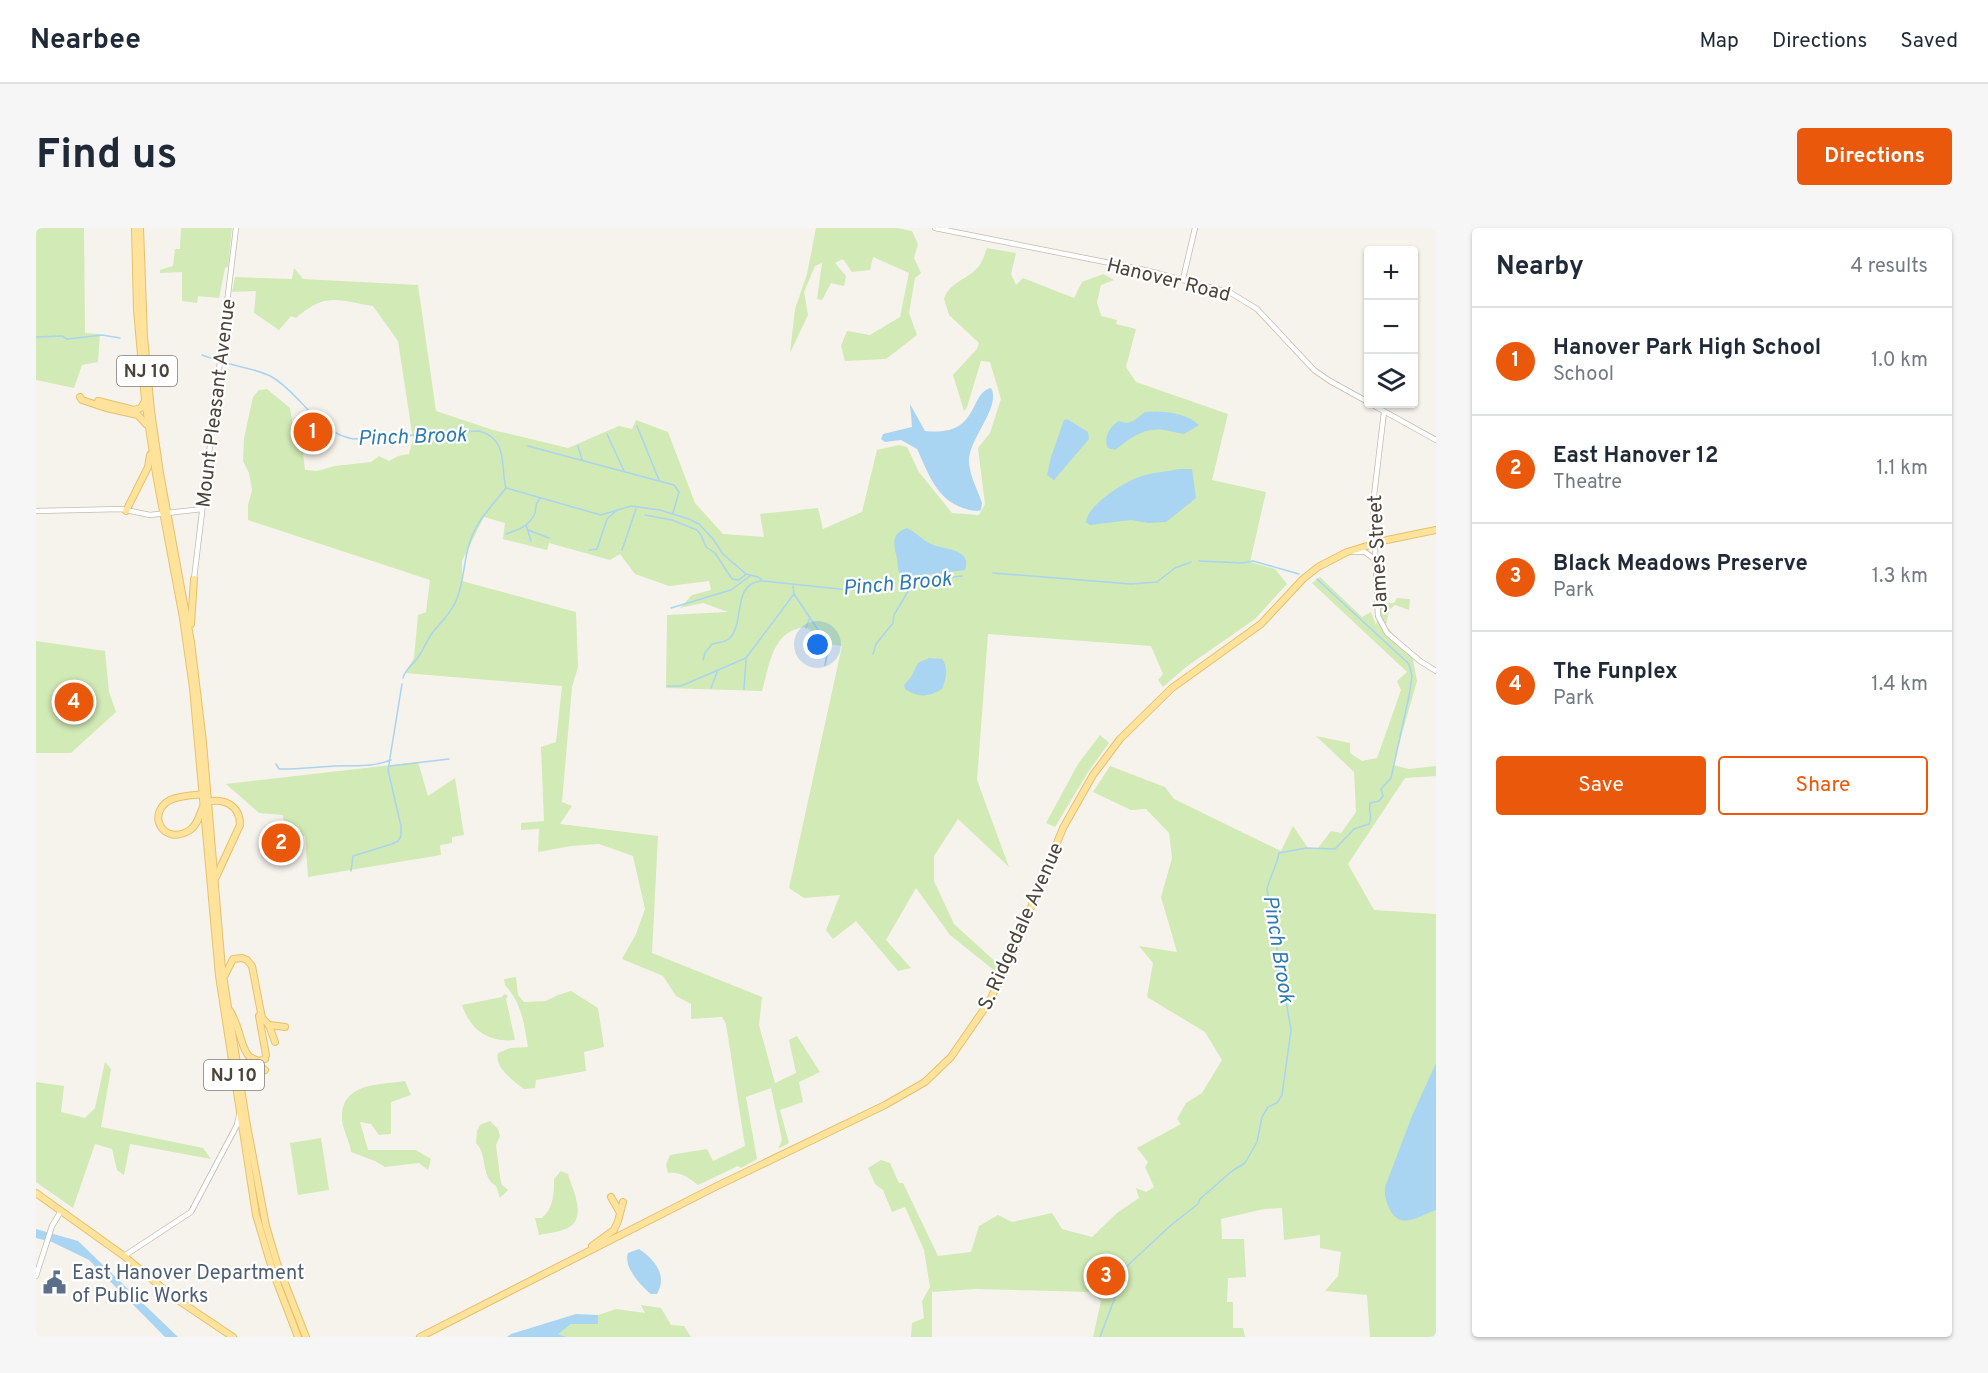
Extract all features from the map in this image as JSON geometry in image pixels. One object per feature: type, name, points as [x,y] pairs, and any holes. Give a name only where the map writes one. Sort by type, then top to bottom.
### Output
[{"type":"main road","name":"NJ 10","points":[[135,228],[138,319],[148,428],[190,636],[199,704],[205,794]]},
{"type":"main road","name":"NJ 10","points":[[140,228],[145,358],[165,513],[187,648],[228,1008],[266,1227],[277,1263],[306,1337]]},
{"type":"main road","points":[[145,400],[141,408],[134,410],[80,397],[81,400],[106,408],[138,415],[148,428]]},
{"type":"main road","points":[[126,511],[149,462],[150,442]]},
{"type":"main road","name":"S. Ridgedale Avenue","points":[[573,1260],[717,1186],[793,1151],[910,1092],[942,1067],[965,1039],[994,992],[1063,828],[1092,775],[1120,739],[1177,684],[1261,624],[1310,573],[1332,558],[1374,544],[1436,530]]},
{"type":"main road","points":[[190,636],[194,579]]},
{"type":"main road","points":[[205,794],[181,796],[169,801],[159,812],[158,819],[165,832],[172,835],[185,832],[196,824],[206,804],[220,801],[235,808],[240,819],[239,831],[215,881]]},
{"type":"main road","name":"NJ 10","points":[[206,804],[218,971],[252,1191],[261,1235],[297,1335]]},
{"type":"main road","points":[[224,978],[233,959],[247,960],[253,970],[262,1018],[269,1025],[275,1042]]},
{"type":"main road","points":[[247,1054],[258,1061],[266,1057],[257,1009],[258,1001]]},
{"type":"main road","points":[[228,1008],[247,1054],[254,1063],[265,1070]]},
{"type":"main road","points":[[269,1025],[285,1027]]},
{"type":"main road","points":[[36,1193],[124,1256],[172,1296],[232,1336]]},
{"type":"main road","points":[[610,1197],[619,1212]]},
{"type":"main road","points":[[420,1337],[573,1260],[580,1252],[609,1235],[617,1226],[623,1202]]},
{"type":"street","name":"Mount Pleasant Avenue","points":[[194,579],[236,228]]},
{"type":"street","name":"Hanover Road","points":[[935,228],[1183,279],[1224,290],[1253,306],[1314,370],[1364,400]]},
{"type":"street","points":[[1183,279],[1195,228]]},
{"type":"street","name":"Hanover Road","points":[[1378,408],[1436,440]]},
{"type":"street","name":"James Street","points":[[1384,412],[1374,491],[1377,609],[1387,633],[1436,671]]},
{"type":"street","points":[[36,511],[126,511],[147,515],[202,509]]},
{"type":"street","points":[[1345,553],[1365,552],[1374,560]]},
{"type":"street","points":[[124,1256],[191,1212],[237,1125],[240,1111]]},
{"type":"street","points":[[36,1276],[51,1228],[61,1211]]},
{"type":"green space","points":[[36,228],[84,228],[85,333],[100,334],[98,362],[82,365],[74,388],[36,380]]},
{"type":"green space","points":[[181,228],[232,228],[228,267],[225,268],[219,298],[198,296],[197,303],[182,301],[182,272],[160,273],[160,270],[173,266],[175,249],[180,249]]},
{"type":"green space","points":[[816,228],[897,228],[912,231],[918,244],[914,258],[921,273],[915,278],[909,313],[917,335],[886,359],[845,361],[841,346],[847,331],[870,335],[900,317],[909,273],[873,257],[870,270],[852,272],[843,259],[835,263],[846,276],[844,286],[831,283],[822,300],[817,299],[822,263],[815,266],[804,292],[808,315],[790,353],[795,309],[807,274]]},
{"type":"green space","points":[[987,248],[1016,253],[1011,274],[1016,285],[1023,278],[1074,298],[1082,282],[1103,274],[1114,280],[1101,285],[1097,302],[1101,316],[1117,320],[1116,324],[1136,329],[1126,367],[1136,382],[1228,414],[1212,480],[1266,492],[1250,562],[1275,569],[1287,584],[1255,619],[1186,667],[1163,687],[1158,680],[1163,674],[1151,646],[988,634],[977,780],[1009,867],[958,819],[934,856],[934,881],[954,924],[998,964],[995,971],[950,935],[916,888],[886,940],[911,968],[898,971],[856,921],[833,939],[826,930],[840,895],[804,898],[789,888],[842,646],[828,644],[806,627],[786,634],[779,641],[770,660],[762,691],[666,688],[667,615],[728,612],[703,603],[680,608],[692,595],[711,590],[709,581],[669,586],[635,574],[620,554],[610,560],[549,543],[547,550],[503,539],[505,523],[484,517],[462,561],[462,581],[576,612],[578,667],[572,687],[562,802],[572,806],[560,824],[658,836],[652,953],[762,997],[759,1025],[775,1083],[796,1073],[789,1040],[797,1036],[820,1072],[799,1082],[803,1102],[780,1110],[789,1143],[778,1149],[782,1140],[771,1088],[746,1097],[757,1159],[698,1185],[680,1174],[668,1173],[666,1165],[670,1155],[707,1149],[713,1161],[745,1146],[726,1024],[722,1017],[691,1019],[691,1004],[676,996],[663,976],[622,959],[636,934],[645,909],[633,856],[599,844],[538,852],[539,829],[521,830],[521,823],[544,821],[541,747],[556,742],[562,686],[405,673],[414,658],[418,615],[426,612],[430,580],[248,520],[248,505],[252,490],[249,473],[243,461],[244,438],[253,397],[259,390],[267,389],[290,408],[296,444],[302,443],[305,470],[317,471],[335,466],[371,462],[379,456],[389,461],[409,454],[413,439],[398,341],[373,306],[341,300],[315,304],[296,318],[291,316],[279,330],[254,313],[256,291],[232,292],[235,277],[292,279],[294,268],[303,279],[418,285],[436,411],[493,430],[568,448],[619,426],[632,429],[636,420],[668,432],[695,503],[723,534],[764,537],[760,514],[818,508],[823,529],[862,512],[877,450],[899,445],[907,447],[919,472],[952,513],[979,515],[985,504],[978,448],[990,433],[1001,399],[990,362],[981,361],[964,411],[953,375],[977,349],[979,343],[949,315],[944,299],[950,288],[979,266]]},
{"type":"green space","points":[[1320,577],[1362,617],[1371,612],[1376,625],[1381,603],[1394,603],[1397,598],[1410,599],[1409,610],[1395,605],[1389,610],[1386,626],[1412,654],[1417,681],[1393,765],[1409,769],[1436,766],[1436,776],[1405,778],[1348,864],[1374,910],[1436,914],[1436,1337],[1370,1337],[1367,1295],[1325,1291],[1338,1276],[1341,1252],[1320,1248],[1320,1235],[1284,1240],[1282,1208],[1264,1209],[1221,1219],[1222,1239],[1244,1239],[1246,1277],[1228,1278],[1227,1302],[1233,1302],[1233,1328],[1243,1328],[1245,1337],[1093,1337],[1101,1301],[1090,1292],[975,1289],[932,1292],[932,1337],[911,1337],[912,1323],[924,1318],[922,1301],[930,1287],[924,1250],[905,1207],[892,1212],[883,1190],[875,1184],[868,1168],[881,1160],[890,1163],[899,1183],[903,1183],[938,1256],[971,1252],[979,1226],[998,1215],[1012,1222],[1052,1213],[1062,1229],[1092,1237],[1117,1213],[1139,1198],[1136,1188],[1146,1192],[1154,1187],[1145,1167],[1148,1162],[1137,1148],[1181,1124],[1177,1119],[1186,1103],[1202,1093],[1222,1060],[1205,1032],[1147,997],[1153,963],[1139,946],[1177,952],[1161,897],[1172,858],[1169,833],[1146,809],[1131,810],[1093,792],[1110,766],[1165,787],[1174,799],[1281,851],[1293,826],[1308,848],[1318,848],[1331,831],[1341,833],[1356,812],[1354,772],[1316,736],[1350,743],[1350,753],[1362,761],[1377,758],[1401,690],[1397,681],[1407,672],[1312,583]]},
{"type":"green space","points":[[36,641],[105,651],[109,692],[116,712],[71,753],[36,753]]},
{"type":"green space","points":[[1100,735],[1109,743],[1088,772],[1055,827],[1046,823],[1078,764]]},
{"type":"green space","points":[[418,762],[428,796],[455,778],[464,835],[452,837],[452,843],[440,845],[441,855],[308,877],[305,836],[284,836],[283,815],[259,813],[226,784]]},
{"type":"green space","points":[[516,977],[518,995],[524,1002],[546,1001],[571,991],[598,1008],[604,1047],[584,1052],[586,1071],[536,1080],[535,1088],[524,1089],[502,1069],[498,1053],[510,1048],[528,1047],[519,1006],[505,985],[504,979]]},
{"type":"green space","points":[[504,994],[508,996],[506,999],[515,1040],[497,1039],[482,1033],[470,1021],[462,1005],[502,997]]},
{"type":"green space","points":[[105,1062],[111,1069],[101,1127],[203,1148],[211,1159],[130,1144],[124,1175],[117,1170],[112,1149],[95,1144],[73,1208],[36,1182],[36,1082],[64,1086],[61,1112],[85,1118],[95,1108]]},
{"type":"green space","points":[[405,1081],[411,1095],[391,1102],[391,1134],[379,1135],[371,1124],[360,1122],[368,1150],[416,1150],[431,1159],[428,1170],[419,1163],[385,1167],[351,1152],[343,1125],[344,1105],[356,1091],[365,1087]]},
{"type":"green space","points":[[490,1121],[498,1129],[500,1136],[496,1145],[500,1177],[502,1185],[508,1190],[500,1198],[496,1186],[488,1177],[482,1153],[476,1143],[480,1125]]},
{"type":"green space","points":[[321,1138],[329,1190],[298,1195],[290,1143]]},
{"type":"green space","points":[[561,1171],[568,1174],[577,1202],[577,1217],[568,1228],[539,1235],[535,1218],[542,1218],[549,1209],[554,1179]]},
{"type":"green space","points":[[641,1305],[661,1308],[671,1325],[684,1326],[691,1337],[567,1337],[557,1334],[571,1324],[597,1324],[598,1315],[616,1309],[645,1313]]},
{"type":"water","points":[[991,388],[992,404],[970,454],[971,473],[982,503],[981,510],[976,511],[954,504],[939,491],[917,449],[901,440],[885,442],[881,439],[883,434],[912,427],[910,404],[925,431],[956,428],[970,414],[984,392]]},
{"type":"water","points":[[1145,412],[1174,413],[1199,425],[1184,434],[1150,430],[1138,434],[1115,450],[1108,448],[1107,436],[1113,426],[1119,421],[1126,423],[1133,421]]},
{"type":"water","points":[[1067,419],[1088,432],[1089,439],[1054,480],[1047,475],[1064,420]]},
{"type":"water","points":[[1192,469],[1196,498],[1166,522],[1148,523],[1131,520],[1090,525],[1086,522],[1088,515],[1100,501],[1127,482],[1147,475]]},
{"type":"water","points":[[907,528],[931,544],[961,554],[965,558],[965,570],[911,577],[900,574],[894,540],[898,533]]},
{"type":"water","points":[[929,658],[942,659],[946,666],[942,689],[933,694],[924,695],[914,694],[905,689],[904,685],[918,663]]},
{"type":"water","points":[[1436,1063],[1436,1210],[1411,1220],[1400,1220],[1390,1210],[1385,1196],[1385,1187],[1412,1116]]},
{"type":"water","points":[[36,1229],[78,1241],[178,1337],[165,1337],[89,1260],[52,1242],[36,1238]]},
{"type":"water","points":[[639,1249],[658,1268],[661,1280],[657,1294],[651,1294],[642,1286],[630,1270],[628,1253]]},
{"type":"water","points":[[576,1314],[598,1315],[598,1324],[571,1324],[558,1334],[567,1337],[507,1337],[511,1334]]},
{"type":"waterway","name":"Pinch Brook","points":[[36,337],[62,336],[67,339],[102,335],[120,338]]},
{"type":"waterway","name":"Pinch Brook","points":[[202,355],[216,360]]},
{"type":"waterway","name":"Pinch Brook","points":[[223,362],[272,377],[320,421],[341,435],[353,439],[479,431],[489,435],[499,447],[506,488],[601,515],[631,506],[660,510],[689,519],[699,524],[723,554],[746,574],[763,581],[849,590],[864,588]]},
{"type":"waterway","points":[[637,426],[659,480]]},
{"type":"waterway","points":[[607,434],[624,471]]},
{"type":"waterway","points":[[528,446],[674,485],[679,492],[673,513]]},
{"type":"waterway","points":[[578,446],[582,460]]},
{"type":"waterway","points":[[403,678],[421,654],[431,635],[453,607],[460,589],[467,552],[475,529],[506,488]]},
{"type":"waterway","points":[[506,534],[530,521],[540,498]]},
{"type":"waterway","points":[[622,550],[636,509]]},
{"type":"waterway","points":[[589,550],[597,549],[607,519],[617,510]]},
{"type":"waterway","points":[[645,515],[672,520],[697,530],[706,547],[715,553],[732,579],[739,580],[745,575]]},
{"type":"waterway","points":[[526,525],[531,541]]},
{"type":"waterway","points":[[528,530],[549,538]]},
{"type":"waterway","name":"Pinch Brook","points":[[1199,561],[1242,563],[1253,561],[1299,574]]},
{"type":"waterway","name":"Pinch Brook","points":[[993,573],[1131,584],[1157,582],[1175,568],[1191,562]]},
{"type":"waterway","points":[[671,608],[731,590],[750,576]]},
{"type":"waterway","name":"Pinch Brook","points":[[901,583],[962,576]]},
{"type":"waterway","name":"Pinch Brook","points":[[1100,1337],[1127,1266],[1232,1171],[1245,1163],[1257,1142],[1262,1117],[1268,1107],[1277,1103],[1282,1095],[1291,1030],[1267,889],[1279,853],[1306,848],[1335,849],[1354,829],[1369,824],[1370,803],[1379,801],[1383,796],[1381,789],[1391,778],[1409,696],[1412,676],[1409,664],[1317,579]]},
{"type":"waterway","points":[[703,660],[712,644],[724,642],[730,638],[737,623],[742,596],[752,584],[761,581]]},
{"type":"waterway","points":[[873,654],[876,644],[893,623],[894,615],[914,581]]},
{"type":"waterway","points":[[667,686],[681,686],[746,658],[794,594],[793,586]]},
{"type":"waterway","points":[[794,594],[829,646],[825,665]]},
{"type":"waterway","points":[[806,628],[810,617]]},
{"type":"waterway","points":[[744,689],[746,660]]},
{"type":"waterway","points":[[711,688],[717,672]]},
{"type":"waterway","points":[[351,871],[353,856],[392,844],[401,836],[401,826],[388,770],[402,684]]},
{"type":"waterway","points":[[390,766],[449,759]]},
{"type":"waterway","points":[[276,764],[279,769],[294,769],[370,765],[391,760]]},
{"type":"place","name":"Hanover Park High School","points":[[313,432]]},
{"type":"place","name":"The Funplex","points":[[74,702]]},
{"type":"place","name":"East Hanover 12","points":[[281,843]]},
{"type":"place","name":"Black Meadows Preserve","points":[[1106,1276]]},
{"type":"place","name":"East Hanover Department of Public Works","points":[[54,1283]]}]
